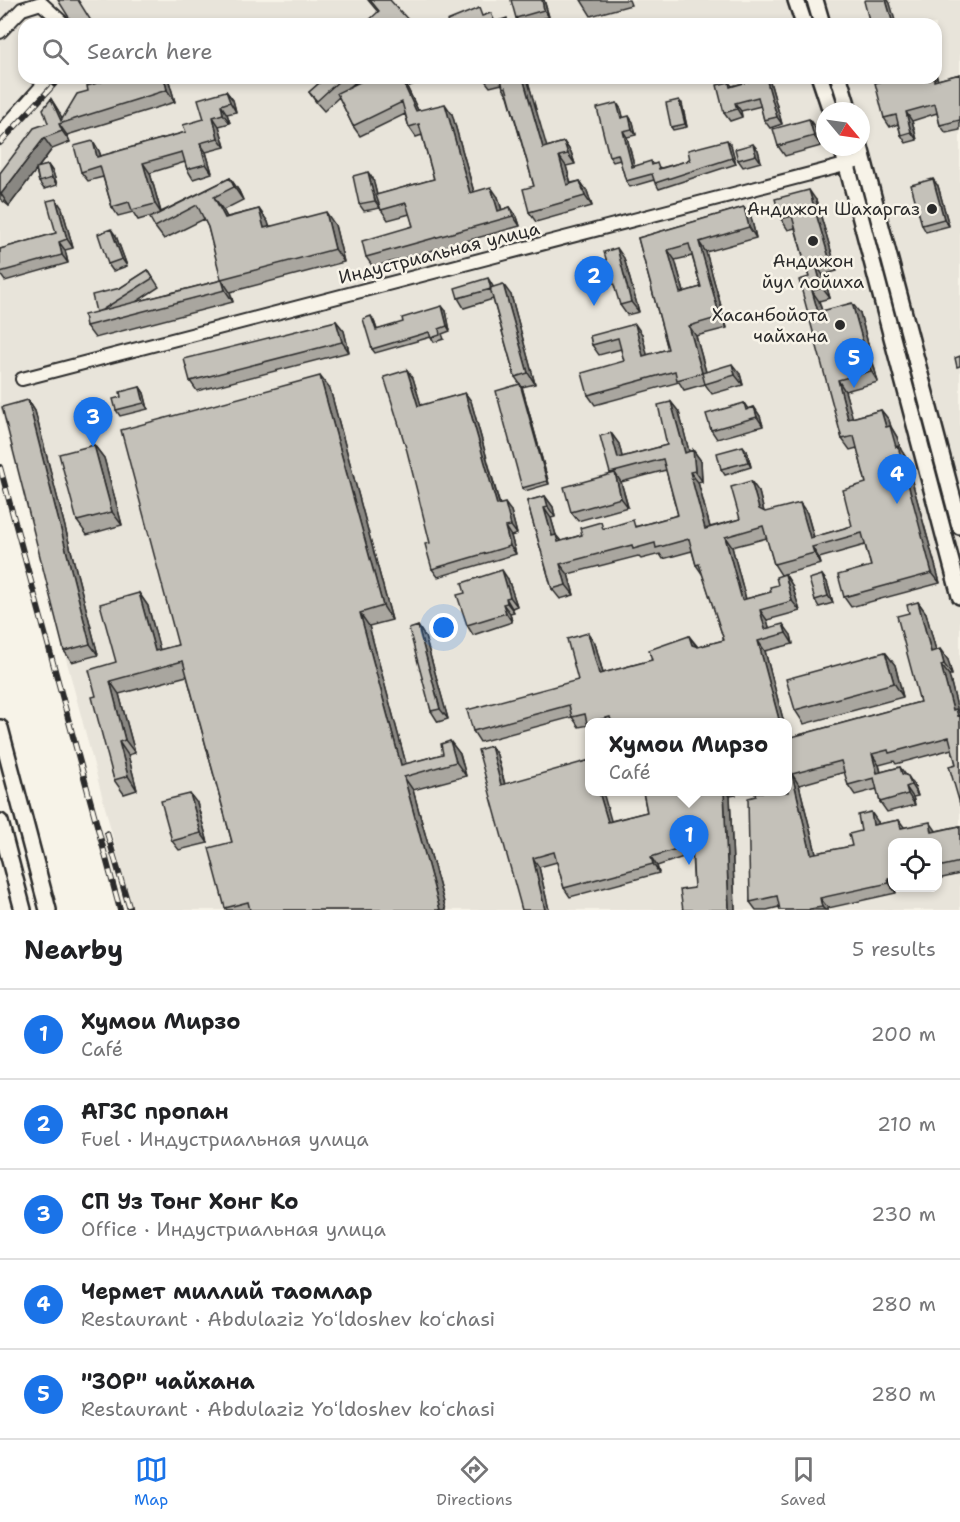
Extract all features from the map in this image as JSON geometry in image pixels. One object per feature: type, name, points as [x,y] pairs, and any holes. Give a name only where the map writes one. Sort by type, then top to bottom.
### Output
[{"type":"main road","points":[[796,0],[802,18]]},
{"type":"main road","points":[[815,0],[820,18]]},
{"type":"main road","points":[[822,84],[828,102]]},
{"type":"main road","points":[[841,84],[846,102]]},
{"type":"main road","points":[[844,156],[960,596]]},
{"type":"main road","points":[[863,156],[910,343],[960,526]]},
{"type":"main road","points":[[0,728],[48,910]]},
{"type":"main road","points":[[0,822],[23,910]]},
{"type":"street","points":[[0,32],[22,9],[41,3],[57,18]]},
{"type":"street","points":[[0,133],[44,84]]},
{"type":"street","name":"Индустриальная улица","points":[[22,379],[847,165],[858,156]]},
{"type":"shaded area","points":[[0,0],[960,0],[960,910],[132,910],[0,407]]},
{"type":"building","points":[[58,0],[78,0],[89,18],[69,18]]},
{"type":"building","points":[[370,0],[390,0],[406,18],[371,18],[379,11]]},
{"type":"building","points":[[511,0],[542,0],[544,10],[516,18]]},
{"type":"building","points":[[886,0],[891,18],[868,18],[864,1]]},
{"type":"building","points":[[479,8],[482,16],[491,13],[493,18],[454,18]]},
{"type":"building","points":[[960,74],[960,120],[940,125],[935,104],[906,112],[911,132],[901,135],[896,115],[884,118],[875,84],[942,84],[942,79]]},
{"type":"building","points":[[94,84],[166,84],[167,90],[59,124],[62,131],[44,138],[1,194],[0,173],[34,128],[48,123],[43,109],[51,99],[61,121],[77,94],[88,91],[87,86]]},
{"type":"building","points":[[318,84],[335,84],[317,101],[309,92]]},
{"type":"building","points":[[356,84],[404,84],[416,111],[445,104],[470,193],[491,187],[498,211],[510,207],[513,216],[366,257],[362,241],[413,226],[406,203],[381,210],[376,195],[434,179],[419,124],[409,127],[402,102],[353,126],[337,93]]},
{"type":"building","points":[[502,84],[525,84],[543,148],[564,142],[568,154],[559,156],[567,185],[580,181],[585,196],[529,212],[523,189],[534,186],[506,87],[503,88]]},
{"type":"building","points":[[729,84],[730,87],[740,84],[768,84],[777,117],[764,120],[758,97],[735,103],[737,109],[724,113],[717,85]]},
{"type":"building","points":[[226,91],[230,102],[221,105],[223,114],[213,117],[218,138],[200,143],[206,164],[187,169],[182,152],[143,163],[155,204],[132,210],[129,202],[112,207],[100,166],[81,172],[74,146],[93,141],[97,157],[186,132],[183,125],[204,119],[198,99]]},
{"type":"building","points":[[679,100],[685,124],[671,127],[666,103]]},
{"type":"building","points":[[617,103],[621,118],[629,116],[632,129],[623,131],[632,167],[651,161],[652,165],[657,163],[659,169],[690,160],[688,150],[727,140],[732,158],[655,183],[652,174],[626,181],[618,154],[609,156],[597,108]]},
{"type":"building","points":[[809,119],[814,136],[778,146],[773,129]]},
{"type":"building","points":[[753,144],[756,155],[738,160],[735,149]]},
{"type":"building","points":[[48,165],[52,178],[39,182],[36,168]]},
{"type":"building","points":[[368,172],[375,201],[359,204],[353,176]]},
{"type":"building","points":[[230,178],[234,187],[214,197],[225,218],[259,209],[264,228],[326,212],[335,249],[221,279],[208,227],[197,205],[155,227],[150,218]]},
{"type":"building","points":[[933,179],[944,219],[922,225],[911,185]]},
{"type":"building","points":[[809,190],[830,261],[816,265],[822,288],[812,291],[818,312],[852,303],[871,371],[838,380],[848,419],[881,410],[886,427],[890,426],[896,447],[898,446],[932,573],[844,597],[838,575],[871,566],[862,533],[812,547],[814,553],[774,564],[763,526],[725,537],[742,600],[771,592],[770,587],[778,585],[776,577],[785,574],[792,601],[760,610],[765,629],[783,624],[786,633],[758,641],[779,718],[586,718],[585,714],[572,717],[569,705],[473,731],[467,710],[578,680],[567,639],[588,633],[599,674],[652,660],[649,650],[689,636],[692,645],[698,647],[724,640],[699,564],[696,565],[689,539],[656,548],[655,543],[633,549],[632,545],[560,564],[566,585],[552,589],[527,501],[545,496],[548,507],[544,508],[552,536],[556,535],[558,542],[582,535],[580,528],[601,522],[603,529],[633,520],[635,527],[678,515],[663,459],[610,473],[600,436],[611,433],[618,458],[667,445],[658,405],[671,402],[685,453],[693,450],[695,471],[690,472],[705,529],[740,519],[731,487],[751,481],[759,509],[765,512],[800,503],[810,538],[852,526],[843,490],[866,483],[854,436],[842,439],[799,280],[809,277],[792,216],[781,219],[775,199]]},
{"type":"building","points":[[56,199],[67,239],[59,242],[62,255],[0,272],[0,249],[56,233],[47,201]]},
{"type":"building","points":[[744,207],[749,227],[699,242],[720,317],[689,326],[702,373],[677,380],[675,371],[588,395],[582,373],[624,361],[618,338],[592,345],[590,336],[635,324],[643,356],[668,349],[638,238]],"holes":[[[689,244],[701,287],[680,293],[668,250]]]},
{"type":"building","points":[[111,229],[122,259],[108,264],[98,234]]},
{"type":"building","points":[[617,248],[631,302],[620,305],[604,252]]},
{"type":"building","points":[[148,270],[153,278],[96,312],[92,295],[120,288]]},
{"type":"building","points":[[488,278],[491,289],[458,298],[455,288]]},
{"type":"building","points":[[222,280],[225,290],[86,326],[84,315]]},
{"type":"building","points":[[503,284],[528,373],[515,377],[490,288]]},
{"type":"building","points":[[442,306],[447,326],[439,329],[440,335],[431,338],[429,332],[372,349],[363,319],[371,316],[376,330],[403,322],[402,318]]},
{"type":"building","points":[[336,321],[342,342],[190,381],[184,359]]},
{"type":"building","points":[[960,356],[960,366],[957,367],[955,358]]},
{"type":"building","points":[[732,364],[735,375],[705,384],[702,373]]},
{"type":"building","points":[[407,370],[418,406],[465,393],[497,505],[505,503],[511,526],[505,527],[510,546],[432,569],[425,544],[430,543],[407,451],[384,377]]},
{"type":"building","points":[[320,376],[383,606],[360,613],[401,765],[443,754],[441,744],[450,741],[456,762],[404,777],[440,910],[250,910],[248,902],[225,908],[209,848],[232,842],[183,661],[110,681],[125,740],[119,742],[128,776],[114,780],[92,697],[96,696],[89,670],[116,662],[100,604],[139,593],[155,651],[178,645],[121,430]]},
{"type":"building","points":[[520,384],[547,481],[522,488],[496,391]]},
{"type":"building","points":[[140,387],[144,403],[116,410],[113,399],[121,397],[120,392]]},
{"type":"building","points":[[28,400],[90,644],[64,651],[2,407]]},
{"type":"building","points":[[744,403],[746,410],[754,407],[757,417],[711,430],[706,414]]},
{"type":"building","points":[[94,445],[112,512],[77,521],[59,454]]},
{"type":"building","points":[[743,446],[748,462],[721,469],[717,453]]},
{"type":"building","points":[[615,473],[621,498],[571,512],[564,487]]},
{"type":"building","points":[[502,570],[510,597],[506,598],[507,603],[503,604],[506,613],[467,625],[457,595],[465,593],[462,583]]},
{"type":"building","points":[[822,575],[828,596],[815,600],[809,579]]},
{"type":"building","points":[[918,602],[931,652],[940,649],[944,664],[941,665],[953,710],[956,709],[958,716],[960,715],[960,804],[949,766],[956,764],[949,737],[889,753],[888,750],[872,754],[877,773],[900,767],[902,774],[908,776],[911,785],[906,787],[908,794],[880,802],[874,778],[848,785],[841,761],[792,774],[792,737],[920,702],[897,616],[909,613],[907,605]]},
{"type":"building","points":[[418,626],[440,709],[431,711],[409,629]]},
{"type":"building","points":[[885,652],[894,683],[795,710],[786,679]]},
{"type":"building","points":[[491,746],[501,785],[585,761],[585,796],[600,796],[608,822],[647,812],[644,796],[724,796],[729,910],[683,910],[680,890],[694,888],[692,844],[651,857],[653,864],[564,888],[554,852],[533,858],[545,910],[522,910],[478,750]]},
{"type":"building","points":[[792,774],[811,854],[852,846],[849,834],[861,831],[858,815],[871,812],[873,825],[899,820],[901,828],[930,822],[932,832],[960,826],[960,862],[942,866],[942,838],[888,838],[888,883],[820,898],[822,907],[811,910],[780,910],[777,896],[750,902],[748,798],[792,796]]},
{"type":"building","points":[[190,794],[201,833],[172,841],[161,801]]},
{"type":"railway","points":[[0,143],[54,84]]},
{"type":"railway","points":[[0,467],[120,910]]},
{"type":"railway","points":[[107,833],[130,910]]},
{"type":"place","name":"Андижон Шахаргаз","points":[[932,209]]},
{"type":"place","name":"Андижон йул лойиха","points":[[813,241]]},
{"type":"place","name":"АГЗС пропан","points":[[594,306]]},
{"type":"place","name":"Хасанбойота чайхана","points":[[840,325]]},
{"type":"place","name":"\"ЗОР\" чайхана","points":[[854,388]]},
{"type":"place","name":"СП Уз Тонг Хонг Ко","points":[[93,447]]},
{"type":"place","name":"Чермет миллий таомлар","points":[[897,504]]},
{"type":"place","name":"Хумои Мирзо","points":[[689,865]]}]
